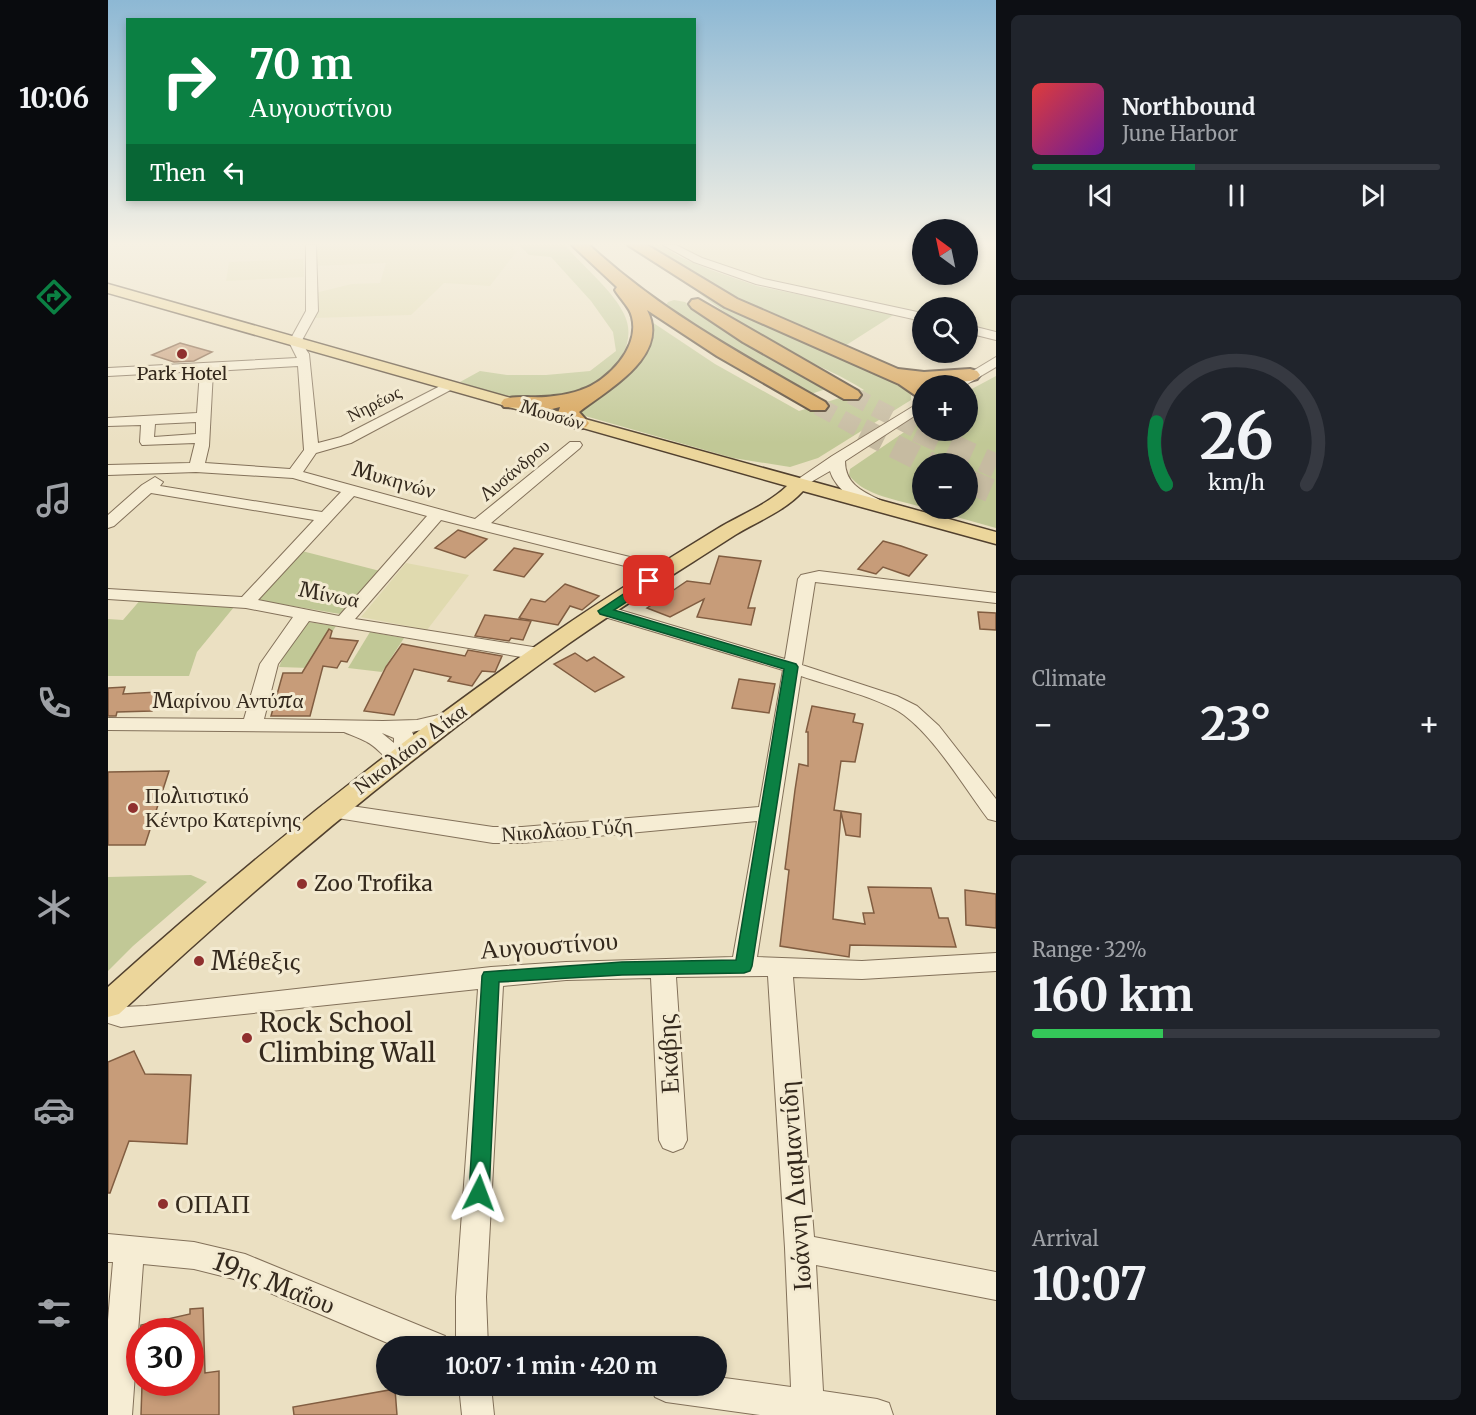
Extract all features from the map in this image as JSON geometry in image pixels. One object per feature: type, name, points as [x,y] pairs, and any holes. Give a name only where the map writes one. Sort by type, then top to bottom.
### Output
[{"type":"highway","points":[[579,423],[568,413],[587,395],[631,362],[640,349],[643,338],[642,317],[638,311]]},
{"type":"highway","points":[[662,311],[698,336],[818,406]]},
{"type":"highway","points":[[710,311],[750,338],[851,395]]},
{"type":"highway","points":[[749,311],[912,383]]},
{"type":"highway","points":[[888,373],[912,376]]},
{"type":"highway","points":[[511,403],[552,403],[587,395]]},
{"type":"main road","name":"Μουσών","points":[[188,311],[579,423],[996,538]]},
{"type":"main road","points":[[730,464],[754,480],[762,489],[763,494],[757,507]]},
{"type":"main road","name":"Νικολάου Δίκα","points":[[736,525],[757,507],[780,492],[799,484]]},
{"type":"main road","name":"Νικολάου Δίκα","points":[[108,1005],[241,884],[399,757],[539,654],[736,525],[779,503],[799,484]]},
{"type":"street","points":[[294,474],[311,450],[303,354],[295,342],[312,311]]},
{"type":"street","points":[[894,311],[912,315]]},
{"type":"street","points":[[978,332],[996,336]]},
{"type":"street","points":[[108,372],[304,362]]},
{"type":"street","points":[[971,375],[993,363]]},
{"type":"street","points":[[196,466],[201,438],[207,367]]},
{"type":"street","name":"Νηρέως","points":[[311,450],[346,440],[451,386]]},
{"type":"street","name":"Νικολάου Δίκα","points":[[799,484],[912,411]]},
{"type":"street","points":[[108,422],[203,417]]},
{"type":"street","points":[[148,420],[147,442],[201,438]]},
{"type":"street","name":"Λυσάνδρου","points":[[479,524],[575,445]]},
{"type":"street","points":[[837,459],[838,476],[847,487],[880,506]]},
{"type":"street","name":"Μυκηνών","points":[[108,470],[171,469],[196,466],[294,474],[438,514],[664,571]]},
{"type":"street","points":[[110,520],[171,469]]},
{"type":"street","points":[[147,488],[323,518]]},
{"type":"street","points":[[246,603],[351,490]]},
{"type":"street","points":[[344,621],[438,514]]},
{"type":"street","points":[[744,966],[807,579],[811,577],[996,598]]},
{"type":"street","name":"Μίνωα","points":[[108,594],[246,603],[421,636],[539,654]]},
{"type":"street","points":[[604,611],[791,667],[890,700],[910,710],[932,730],[996,814]]},
{"type":"street","points":[[252,725],[269,664],[306,613]]},
{"type":"street","name":"Μαρίνου Αντύπα","points":[[108,724],[417,726],[451,718]]},
{"type":"street","points":[[347,726],[375,738],[399,757],[405,742],[404,735],[393,729],[377,726]]},
{"type":"street","name":"Νικολάου Γύζη","points":[[331,810],[493,835],[534,834],[768,813]]},
{"type":"street","name":"Αυγουστίνου","points":[[108,1012],[121,1017],[146,1016],[490,976],[578,970],[744,966],[862,970],[996,962]]},
{"type":"street","name":"Ιωάννη Διαμαντίδη","points":[[780,967],[800,1248],[808,1406]]},
{"type":"street","name":"Εκάβης","points":[[663,968],[673,1140]]},
{"type":"street","points":[[472,1336],[471,1297],[490,976]]},
{"type":"street","points":[[116,1415],[119,1248]]},
{"type":"street","name":"19ης Μαΐου","points":[[119,1248],[180,1252],[215,1258],[408,1336]]},
{"type":"street","points":[[800,1248],[996,1286]]},
{"type":"street","points":[[727,1395],[877,1415]]},
{"type":"street","points":[[476,1396],[478,1415]]},
{"type":"shaded area","points":[[314,311],[415,311],[411,315],[313,318]]},
{"type":"shaded area","points":[[978,311],[996,311],[996,333],[978,329]]},
{"type":"shaded area","points":[[406,563],[469,575],[427,630],[361,617]]},
{"type":"green space","points":[[598,311],[622,311],[628,327],[628,339],[618,363],[609,373],[599,382],[576,394],[549,399],[522,399],[460,382],[480,371],[507,375],[546,375],[590,371],[616,351],[613,332]]},
{"type":"green space","points":[[675,311],[697,311],[720,328],[826,389],[811,394],[740,356]]},
{"type":"green space","points":[[724,311],[745,311],[781,331],[904,387],[911,395],[911,400],[818,458],[790,467],[733,458],[571,412],[631,368],[637,312],[715,364],[799,411],[864,390],[746,326]]},
{"type":"green space","points":[[747,311],[880,311],[895,314],[837,351],[760,319]]},
{"type":"green space","points":[[996,376],[996,528],[964,519],[978,519],[978,453],[912,453],[912,504],[873,493],[849,475],[850,469],[912,427],[912,441],[978,441],[978,386]]},
{"type":"green space","points":[[302,551],[380,571],[340,614],[257,600]]},
{"type":"green space","points":[[142,598],[234,607],[197,652],[189,676],[108,676],[108,619],[123,620]]},
{"type":"green space","points":[[308,622],[336,626],[309,668],[279,667],[284,655]]},
{"type":"green space","points":[[370,632],[404,638],[382,672],[348,668]]},
{"type":"green space","points":[[191,875],[207,882],[133,946],[108,971],[108,877]]},
{"type":"building","name":"Park Hotel","points":[[180,343],[212,352],[194,361],[174,362],[152,355]]},
{"type":"building","points":[[458,530],[487,539],[465,558],[435,548]]},
{"type":"building","points":[[883,541],[927,555],[909,576],[883,567],[876,574],[858,569]]},
{"type":"building","points":[[514,548],[543,554],[524,577],[494,570]]},
{"type":"building","points":[[719,556],[761,561],[748,608],[755,608],[751,625],[697,617],[704,599],[670,617],[647,608],[687,581],[710,584]]},
{"type":"building","points":[[565,584],[599,596],[582,610],[570,606],[558,625],[519,618],[531,599],[545,602]]},
{"type":"building","points":[[978,612],[996,613],[996,630],[980,629]]},
{"type":"building","points":[[485,615],[531,621],[523,640],[511,638],[509,641],[475,636]]},
{"type":"building","points":[[329,629],[332,631],[330,638],[358,641],[347,662],[341,661],[337,668],[323,666],[310,716],[271,716],[283,673],[302,673]]},
{"type":"building","points":[[402,644],[465,656],[468,650],[502,656],[495,672],[482,671],[472,686],[448,681],[451,677],[414,669],[394,715],[364,711],[386,667]]},
{"type":"building","points":[[575,653],[587,661],[594,657],[624,677],[595,692],[554,664]]},
{"type":"building","points":[[739,679],[775,684],[769,713],[732,708]]},
{"type":"building","points":[[125,687],[123,694],[157,692],[152,711],[117,712],[116,716],[108,716],[108,688]]},
{"type":"building","points":[[812,706],[855,714],[853,722],[863,724],[855,762],[841,761],[834,810],[861,814],[860,837],[846,835],[841,812],[833,919],[865,924],[863,913],[874,913],[868,887],[931,888],[939,918],[948,918],[956,947],[850,945],[849,957],[780,946],[789,870],[785,869],[795,790],[799,764],[808,766],[808,732],[806,732]]},
{"type":"building","name":"Πολιτιστικό Κέντρο Κατερίνης","points":[[169,771],[145,845],[108,845],[108,772]]},
{"type":"building","points":[[965,890],[996,894],[996,928],[966,925]]},
{"type":"building","points":[[134,1051],[145,1074],[191,1075],[187,1144],[129,1141],[110,1193],[108,1193],[108,1062]]},
{"type":"building","points":[[203,1308],[203,1318],[172,1318],[190,1314],[190,1309]]},
{"type":"building","points":[[204,1340],[205,1373],[219,1371],[219,1415],[141,1415],[142,1396],[204,1396]]},
{"type":"building","points":[[376,1392],[376,1396],[396,1396],[397,1415],[294,1415],[293,1407]]},
{"type":"tunnel","points":[[851,395],[912,427]]},
{"type":"tunnel","points":[[818,406],[864,431]]},
{"type":"tunnel","points":[[864,431],[912,455]]},
{"type":"tunnel","points":[[941,441],[996,466]]},
{"type":"tunnel","points":[[978,485],[996,493]]},
{"type":"place","name":"Park Hotel","points":[[182,354]]},
{"type":"place","name":"Πολιτιστικό Κέντρο Κατερίνης","points":[[133,808]]},
{"type":"place","name":"Zoo Trofika","points":[[302,884]]},
{"type":"place","name":"Μέθεξις","points":[[199,961]]},
{"type":"place","name":"Rock School Climbing Wall","points":[[247,1038]]},
{"type":"place","name":"ΟΠΑΠ","points":[[163,1204]]},
{"type":"route","points":[[479,1193],[490,976],[622,968],[744,966],[791,667],[604,611],[649,581]]}]
